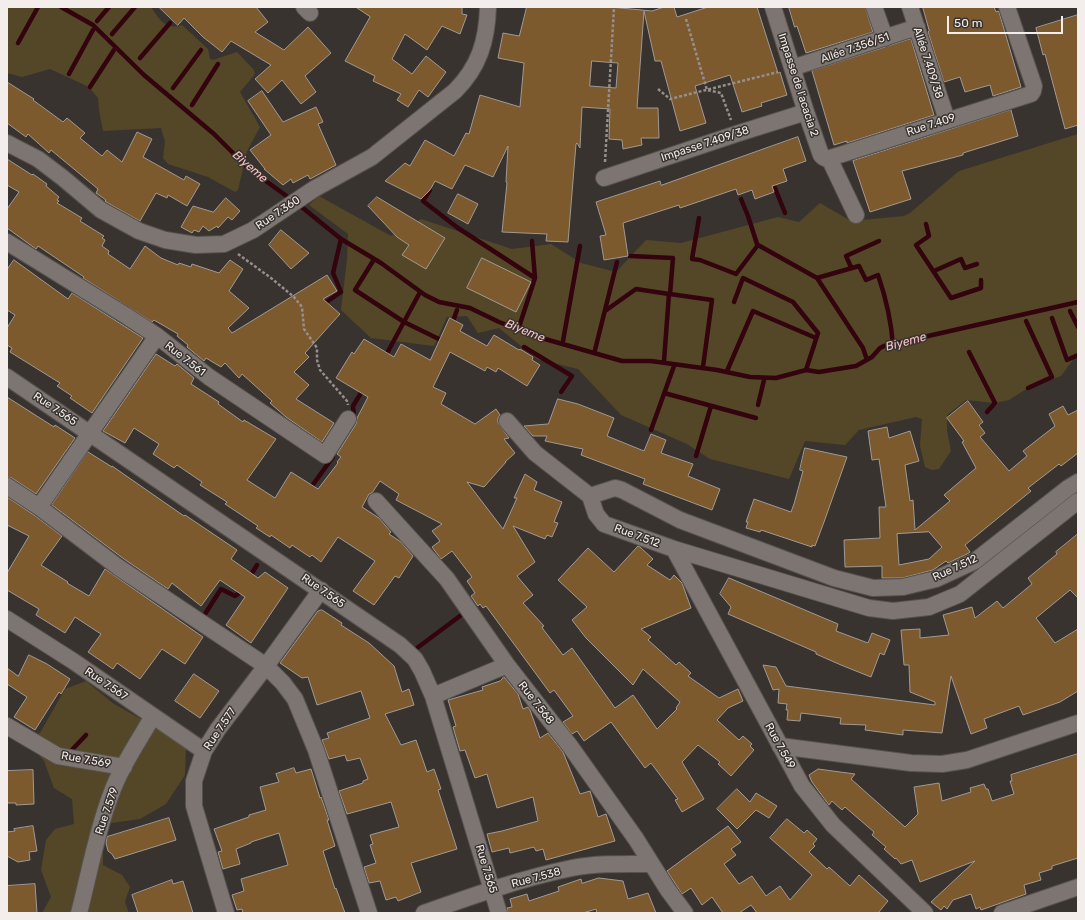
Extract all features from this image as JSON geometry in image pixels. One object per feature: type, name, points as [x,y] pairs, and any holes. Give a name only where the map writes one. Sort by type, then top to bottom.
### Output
[{"type":"street","name":"Rue 7.360","points":[[7,143],[38,159],[102,210],[139,231],[165,240],[196,245],[224,244],[253,230],[314,189],[372,157],[455,91],[464,82],[472,70],[481,52],[488,28],[488,7]]},
{"type":"street","name":"Impasse de l'acacia 2","points":[[773,7],[821,155],[823,158],[828,158],[856,215]]},
{"type":"street","name":"Allée 7.409/38","points":[[910,7],[946,120]]},
{"type":"street","name":"Rue 7.409","points":[[828,158],[1030,94],[1033,91],[1034,86],[1007,7]]},
{"type":"street","points":[[879,8],[884,38]]},
{"type":"street","name":"Allée 7.356/51","points":[[792,68],[917,27]]},
{"type":"street","name":"Impasse 7.409/38","points":[[604,178],[806,112]]},
{"type":"street","name":"Rue 7.561","points":[[7,242],[126,315],[209,377],[325,455],[348,419]]},
{"type":"street","points":[[39,506],[156,336]]},
{"type":"street","name":"Rue 7.565","points":[[7,377],[321,590],[400,645],[415,659],[433,696],[499,913]]},
{"type":"street","points":[[507,421],[535,453],[590,496]]},
{"type":"street","name":"Rue 7.512","points":[[1078,482],[1068,488],[975,561],[936,578],[895,588],[873,588],[834,578],[680,520],[622,490],[614,488],[590,496],[596,514],[604,524],[674,549],[869,608],[893,611],[929,607],[960,594],[1078,502]]},
{"type":"street","points":[[7,486],[39,506],[118,567],[266,666],[284,683],[295,699],[316,750],[369,913]]},
{"type":"street","name":"Rue 7.568","points":[[376,501],[447,579],[507,665],[570,746],[636,839],[668,890],[685,913]]},
{"type":"street","name":"Rue 7.549","points":[[674,549],[802,786],[833,825],[925,913]]},
{"type":"street","name":"Rue 7.577","points":[[226,913],[194,806],[194,781],[204,751],[218,729],[321,590]]},
{"type":"street","name":"Rue 7.567","points":[[7,619],[204,751]]},
{"type":"street","points":[[433,696],[507,665]]},
{"type":"street","name":"Rue 7.579","points":[[80,913],[97,842],[110,797],[124,767],[153,716]]},
{"type":"street","points":[[780,746],[911,763],[942,764],[967,760],[1078,723]]},
{"type":"street","name":"Rue 7.569","points":[[7,726],[58,756],[124,767]]},
{"type":"street","name":"Rue 7.538","points":[[424,913],[492,890],[573,868],[606,864],[651,864]]},
{"type":"street","points":[[1002,913],[1078,887]]},
{"type":"path","points":[[604,178],[614,7]]},
{"type":"path","points":[[686,19],[707,90]]},
{"type":"path","points":[[658,88],[670,99],[792,68]]},
{"type":"path","points":[[707,90],[721,93],[736,134]]},
{"type":"path","points":[[224,244],[271,278],[302,307],[304,329],[317,348],[317,360],[320,370],[347,401],[350,409],[348,419]]},
{"type":"shaded area","points":[[7,7],[151,7],[160,20],[167,25],[182,25],[208,49],[210,59],[213,60],[237,52],[254,70],[255,74],[240,92],[260,127],[247,151],[238,190],[235,192],[208,177],[168,164],[163,158],[165,142],[161,128],[103,131],[98,98],[89,87],[50,69],[22,77],[7,73]]},
{"type":"shaded area","points":[[1078,134],[1078,353],[1061,376],[1028,388],[1009,400],[995,403],[966,400],[947,415],[947,431],[951,451],[939,469],[932,470],[925,467],[920,446],[922,419],[916,417],[859,430],[845,445],[805,441],[789,479],[710,459],[687,444],[621,415],[578,369],[537,359],[499,328],[478,333],[467,316],[447,317],[434,346],[371,338],[341,310],[347,260],[348,234],[309,205],[319,196],[391,236],[421,219],[512,249],[551,244],[581,263],[616,272],[646,240],[681,243],[778,217],[799,222],[820,203],[851,221],[904,216],[910,213],[959,171]]},
{"type":"shaded area","points":[[86,681],[114,704],[186,744],[185,775],[166,804],[140,819],[97,825],[95,832],[103,851],[103,865],[122,875],[130,887],[125,902],[129,913],[42,913],[51,897],[41,870],[46,840],[55,829],[74,824],[72,799],[54,788],[44,761],[26,739],[40,733],[65,689]]},
{"type":"building","points":[[159,7],[256,7],[268,22],[255,32],[284,50],[308,27],[331,53],[305,76],[316,92],[301,104],[282,80],[268,93],[255,79],[271,65],[231,41],[222,52],[203,37],[184,18],[178,25]]},
{"type":"building","points":[[356,7],[462,7],[462,14],[467,15],[460,34],[442,26],[427,50],[405,34],[392,59],[412,74],[426,56],[446,72],[428,97],[419,90],[408,107],[397,100],[401,94],[373,81],[375,76],[345,61],[370,17]]},
{"type":"building","points":[[527,7],[610,7],[652,11],[664,7],[674,7],[677,17],[708,7],[757,7],[778,73],[780,72],[787,95],[761,103],[762,106],[742,112],[730,75],[695,86],[706,123],[680,131],[661,61],[655,61],[644,11],[637,108],[658,108],[659,138],[641,138],[642,145],[623,149],[622,140],[609,139],[610,109],[582,107],[580,148],[577,143],[568,242],[546,241],[547,234],[502,232],[507,183],[508,146],[493,177],[465,165],[452,189],[435,181],[430,190],[421,199],[385,181],[405,163],[410,166],[425,140],[454,156],[466,133],[469,134],[480,95],[520,107],[524,63],[498,58],[503,33],[519,36]],"holes":[[[592,61],[618,63],[616,88],[590,86]]]},
{"type":"building","points":[[789,7],[865,7],[873,32],[806,53],[797,26],[795,27]]},
{"type":"building","points":[[923,7],[994,7],[996,12],[999,12],[1021,87],[993,96],[990,85],[965,92],[960,77],[944,82],[928,32]]},
{"type":"building","points":[[1078,15],[1078,125],[1065,129],[1045,54],[1043,55],[1036,28]]},
{"type":"building","points":[[911,39],[934,115],[847,143],[847,141],[834,145],[812,71]]},
{"type":"building","points":[[7,82],[34,99],[33,100],[63,122],[67,118],[85,133],[80,138],[102,156],[107,150],[122,162],[137,132],[152,139],[143,157],[184,180],[186,176],[200,184],[187,206],[168,195],[167,198],[156,193],[140,221],[106,202],[106,200],[96,193],[98,189],[51,150],[49,153],[28,134],[26,137],[7,123]]},
{"type":"building","points":[[262,91],[283,122],[316,107],[323,122],[318,124],[336,165],[310,179],[308,175],[293,183],[291,179],[283,185],[264,169],[250,150],[271,135],[248,101]]},
{"type":"building","points":[[1011,110],[1018,136],[963,153],[963,155],[902,171],[911,199],[870,212],[853,161]]},
{"type":"building","points":[[798,137],[806,161],[783,169],[787,181],[772,186],[774,192],[755,199],[752,190],[738,195],[736,189],[680,208],[679,205],[623,223],[628,256],[604,260],[600,236],[606,235],[596,202],[660,181],[661,185]]},
{"type":"building","points":[[7,159],[47,184],[46,186],[59,197],[57,200],[59,201],[57,203],[82,218],[80,221],[104,236],[102,238],[105,240],[102,246],[109,251],[108,254],[130,269],[145,246],[161,258],[178,265],[179,263],[191,267],[192,264],[219,273],[230,260],[243,269],[229,291],[249,308],[228,328],[232,333],[327,275],[337,291],[323,299],[340,314],[305,353],[309,357],[294,372],[309,385],[296,399],[334,423],[322,442],[286,417],[270,403],[272,401],[242,374],[239,378],[225,363],[221,367],[206,358],[204,361],[187,347],[188,345],[177,336],[178,334],[154,320],[152,322],[83,278],[84,277],[38,246],[36,249],[7,228],[7,209],[19,192],[7,185]]},
{"type":"building","points":[[458,194],[478,204],[468,224],[448,213]]},
{"type":"building","points":[[377,197],[445,238],[426,269],[402,255],[409,245],[397,237],[368,206]]},
{"type":"building","points":[[226,198],[240,211],[232,220],[228,217],[218,228],[217,226],[209,231],[203,226],[199,232],[194,230],[192,233],[181,227],[193,206],[213,212]]},
{"type":"building","points":[[281,230],[309,253],[291,269],[269,245]]},
{"type":"building","points":[[482,258],[531,282],[516,312],[467,288]]},
{"type":"building","points":[[14,260],[68,299],[72,293],[143,338],[92,413],[70,398],[72,396],[57,386],[60,383],[10,352],[12,348],[7,345],[7,328],[15,315],[7,310],[7,270]]},
{"type":"building","points":[[450,318],[463,325],[460,331],[487,346],[494,335],[533,357],[532,360],[540,365],[527,386],[498,368],[496,372],[487,367],[485,371],[450,352],[433,387],[446,393],[441,404],[475,424],[496,409],[500,415],[498,418],[498,423],[509,438],[504,439],[515,453],[505,462],[484,487],[467,482],[503,529],[517,498],[514,498],[525,474],[537,482],[534,490],[562,502],[554,522],[558,523],[552,537],[547,535],[545,539],[513,526],[535,562],[517,576],[533,595],[523,603],[544,626],[542,627],[543,629],[563,655],[572,648],[615,708],[633,695],[657,729],[677,709],[676,708],[680,702],[643,669],[633,685],[586,638],[572,620],[587,607],[558,580],[588,548],[614,572],[638,546],[653,559],[647,565],[670,580],[674,575],[682,583],[691,608],[641,629],[651,637],[648,640],[676,665],[679,662],[691,673],[688,676],[719,698],[738,689],[743,701],[728,708],[717,720],[739,740],[743,736],[752,744],[750,746],[754,750],[731,776],[718,764],[720,762],[698,745],[682,762],[704,799],[682,812],[675,800],[678,799],[651,763],[645,768],[611,722],[584,741],[577,731],[572,734],[563,722],[573,716],[554,690],[550,693],[486,606],[483,608],[480,604],[478,606],[471,596],[475,593],[467,581],[472,577],[452,551],[441,559],[432,547],[440,541],[432,531],[442,524],[396,500],[399,494],[380,481],[372,493],[369,494],[362,507],[379,518],[391,532],[389,534],[401,542],[413,556],[399,578],[395,576],[374,605],[353,591],[375,561],[338,537],[321,562],[312,555],[310,557],[292,545],[290,548],[271,535],[270,537],[256,528],[258,526],[225,504],[227,502],[200,485],[202,482],[177,465],[174,468],[153,454],[159,444],[134,428],[125,443],[103,431],[156,354],[175,366],[177,364],[194,378],[191,384],[219,402],[218,404],[243,422],[244,420],[276,439],[247,480],[275,498],[291,472],[318,489],[338,463],[337,462],[341,457],[337,454],[356,424],[357,418],[368,397],[336,378],[352,352],[354,354],[364,339],[394,357],[401,344],[430,360]]},
{"type":"building","points":[[7,397],[54,427],[55,425],[75,438],[36,494],[12,478],[7,477]]},
{"type":"building","points":[[558,399],[578,404],[614,418],[607,436],[644,451],[651,434],[666,440],[661,453],[693,464],[688,476],[720,489],[712,510],[643,484],[645,479],[581,455],[583,449],[545,441],[547,436],[533,436],[524,426],[548,424]]},
{"type":"building","points":[[968,401],[983,422],[979,425],[985,433],[980,437],[1009,471],[1027,456],[1023,451],[1055,426],[1049,414],[1063,406],[1068,415],[1078,410],[1078,453],[1061,466],[1059,464],[1028,488],[1031,491],[965,545],[970,552],[967,554],[948,563],[946,561],[933,570],[902,578],[882,578],[882,566],[845,567],[844,540],[880,538],[879,507],[886,507],[879,459],[872,460],[868,431],[887,427],[889,438],[910,431],[919,461],[905,465],[910,501],[913,500],[915,530],[950,501],[944,495],[976,468],[962,442],[964,441],[947,418]],"holes":[[[929,532],[942,547],[929,559],[899,565],[897,534]]]},
{"type":"building","points":[[805,448],[847,457],[815,546],[812,545],[812,547],[761,530],[760,532],[746,528],[748,522],[746,522],[754,499],[791,512],[803,471],[800,470]]},
{"type":"building","points":[[88,452],[112,466],[184,516],[185,515],[237,550],[231,559],[258,578],[265,572],[288,588],[251,643],[226,625],[245,597],[220,580],[201,606],[172,583],[168,589],[124,559],[52,505]]},
{"type":"building","points":[[7,497],[62,536],[41,565],[89,596],[105,569],[203,637],[185,664],[162,649],[140,679],[117,663],[113,669],[88,652],[101,634],[75,617],[65,633],[36,615],[39,609],[7,590],[7,573],[29,536],[7,525]]},
{"type":"building","points":[[1078,534],[1078,598],[1070,590],[1036,618],[1055,643],[1078,629],[1078,691],[1060,702],[1023,715],[1019,706],[984,719],[987,728],[971,734],[951,676],[942,733],[903,730],[903,735],[865,730],[866,725],[840,724],[841,718],[801,713],[800,721],[787,720],[787,704],[778,703],[779,689],[773,690],[763,665],[776,667],[786,686],[935,705],[935,702],[910,692],[909,665],[904,665],[901,630],[920,629],[920,638],[949,635],[943,615],[972,607],[975,618],[997,601],[1003,608],[1032,584],[1028,578]]},
{"type":"building","points":[[729,578],[838,624],[836,631],[868,643],[872,633],[890,640],[884,655],[880,653],[871,677],[728,614],[731,607],[720,594]]},
{"type":"building","points":[[322,610],[342,623],[341,625],[369,643],[394,666],[402,692],[409,689],[414,705],[385,714],[401,745],[416,740],[427,772],[434,769],[441,789],[438,790],[457,849],[411,863],[421,892],[398,901],[396,897],[386,900],[380,881],[369,883],[364,867],[376,863],[370,845],[373,844],[370,835],[399,827],[391,802],[347,814],[339,791],[363,783],[363,781],[368,779],[360,758],[347,761],[345,755],[329,759],[322,740],[329,738],[327,733],[370,718],[361,691],[317,705],[308,677],[302,678],[280,663],[318,611]]},
{"type":"building","points":[[29,655],[47,664],[70,679],[61,694],[59,692],[35,730],[14,717],[27,697],[7,684],[7,668],[18,676]]},
{"type":"building","points":[[194,674],[219,691],[200,718],[175,701]]},
{"type":"building","points":[[504,677],[518,694],[523,709],[528,707],[530,710],[540,738],[548,733],[563,752],[580,794],[590,791],[598,817],[606,814],[615,841],[546,860],[543,849],[536,851],[534,847],[510,853],[509,848],[492,852],[487,834],[538,821],[533,797],[497,808],[487,774],[475,778],[465,750],[460,751],[453,727],[456,726],[448,700],[483,690],[482,687],[500,681]]},
{"type":"building","points":[[1078,754],[1078,858],[1052,866],[1052,869],[1039,873],[1041,880],[1024,885],[1026,894],[981,910],[980,907],[976,909],[971,894],[953,900],[947,909],[944,906],[941,910],[931,902],[975,861],[920,882],[912,860],[901,864],[884,849],[886,847],[872,835],[874,832],[845,807],[842,810],[832,801],[829,805],[812,782],[809,775],[818,769],[855,774],[851,779],[905,827],[918,814],[914,787],[939,783],[942,801],[971,792],[970,788],[984,784],[986,789],[988,789],[992,801],[1014,794],[1010,781],[1012,781],[1011,775]]},
{"type":"building","points":[[294,768],[296,773],[311,769],[320,798],[321,797],[329,820],[327,820],[335,846],[323,851],[335,889],[336,888],[345,913],[243,913],[242,909],[237,910],[232,895],[244,891],[241,879],[288,865],[279,833],[251,842],[236,849],[240,864],[223,869],[218,852],[222,851],[214,829],[266,810],[260,787],[279,782],[276,774]]},
{"type":"building","points":[[33,770],[34,804],[16,805],[16,803],[7,803],[7,771]]},
{"type":"building","points":[[737,789],[750,802],[756,793],[777,806],[769,818],[756,810],[737,829],[717,809]]},
{"type":"building","points":[[169,818],[176,840],[115,859],[108,851],[106,843],[107,837]]},
{"type":"building","points":[[787,819],[804,833],[807,830],[817,839],[813,844],[815,846],[809,852],[827,869],[829,867],[850,886],[859,875],[888,901],[878,913],[757,913],[751,905],[739,913],[723,913],[712,897],[702,905],[691,888],[682,894],[667,871],[728,826],[741,842],[731,849],[736,855],[724,864],[739,884],[752,876],[766,896],[780,886],[790,900],[812,875],[770,838]]},
{"type":"building","points":[[33,826],[37,851],[29,852],[30,860],[18,862],[7,856],[7,832],[15,831],[14,829]]},
{"type":"building","points":[[599,878],[623,881],[628,899],[648,893],[656,913],[597,913],[596,909],[583,913],[508,913],[507,908],[512,907],[510,899],[527,894],[529,901],[559,891],[558,887],[581,879],[582,883]]},
{"type":"building","points":[[172,880],[173,884],[183,881],[193,913],[138,913],[132,895]]},
{"type":"building","points":[[35,884],[37,913],[7,913],[7,886]]},
{"type":"waterway","points":[[18,43],[38,7]]},
{"type":"waterway","name":"Biyeme","points":[[61,7],[93,25],[144,75],[214,134],[248,168],[292,200]]},
{"type":"waterway","points":[[97,21],[109,7]]},
{"type":"waterway","points":[[112,34],[135,7]]},
{"type":"waterway","points":[[140,58],[170,23]]},
{"type":"waterway","points":[[69,74],[93,30]]},
{"type":"waterway","points":[[90,87],[114,50]]},
{"type":"waterway","points":[[173,88],[201,50]]},
{"type":"waterway","points":[[192,105],[218,64]]},
{"type":"waterway","points":[[775,188],[785,213]]},
{"type":"waterway","points":[[430,190],[423,201],[458,228],[535,278]]},
{"type":"waterway","points":[[741,199],[757,244]]},
{"type":"waterway","name":"Biyeme","points":[[298,204],[341,239],[381,263],[425,295],[439,302],[470,308],[499,322],[538,337],[622,361],[651,361],[717,370],[750,377],[776,378],[806,370],[819,372],[856,366],[872,357],[880,348],[884,346],[1078,302]]},
{"type":"waterway","points":[[699,218],[692,259],[700,260],[736,274],[758,245]]},
{"type":"waterway","points":[[926,224],[929,236],[916,245],[951,298],[981,288],[981,280]]},
{"type":"waterway","points":[[322,305],[341,292],[333,273],[341,239]]},
{"type":"waterway","points":[[519,327],[535,278],[532,241]]},
{"type":"waterway","points":[[851,267],[846,256],[879,241]]},
{"type":"waterway","points":[[758,245],[817,278],[863,348],[867,360]]},
{"type":"waterway","points":[[563,341],[580,246]]},
{"type":"waterway","points":[[630,256],[673,258],[670,294],[712,300],[703,367]]},
{"type":"waterway","points":[[934,271],[961,259],[965,268],[977,264]]},
{"type":"waterway","points":[[373,261],[355,290],[404,322],[445,342]]},
{"type":"waterway","points":[[595,350],[617,262]]},
{"type":"waterway","points":[[817,278],[859,266],[866,280],[878,275],[888,309],[893,345]]},
{"type":"waterway","points":[[734,302],[743,278],[793,302],[818,333],[806,370]]},
{"type":"waterway","points":[[605,311],[636,289],[669,294],[664,361]]},
{"type":"waterway","points":[[385,357],[419,294]]},
{"type":"waterway","points":[[452,324],[457,310]]},
{"type":"waterway","points":[[727,371],[753,311],[816,338]]},
{"type":"waterway","points":[[1070,311],[1078,327]]},
{"type":"waterway","points":[[1052,318],[1067,360],[1078,355]]},
{"type":"waterway","points":[[1026,321],[1052,377],[1028,388]]},
{"type":"waterway","points":[[524,347],[572,376],[561,392]]},
{"type":"waterway","points":[[969,352],[995,403],[987,412]]},
{"type":"waterway","points":[[651,430],[674,366]]},
{"type":"waterway","points":[[758,405],[764,380]]},
{"type":"waterway","points":[[354,419],[353,406],[364,388]]},
{"type":"waterway","points":[[664,393],[756,418]]},
{"type":"waterway","points":[[696,456],[711,406]]},
{"type":"waterway","points":[[309,490],[333,457]]},
{"type":"waterway","points":[[249,578],[257,565]]},
{"type":"waterway","points":[[199,615],[203,616],[205,614],[221,589],[235,596],[242,588]]},
{"type":"waterway","points":[[417,648],[464,613]]},
{"type":"waterway","points":[[68,754],[86,735]]}]
